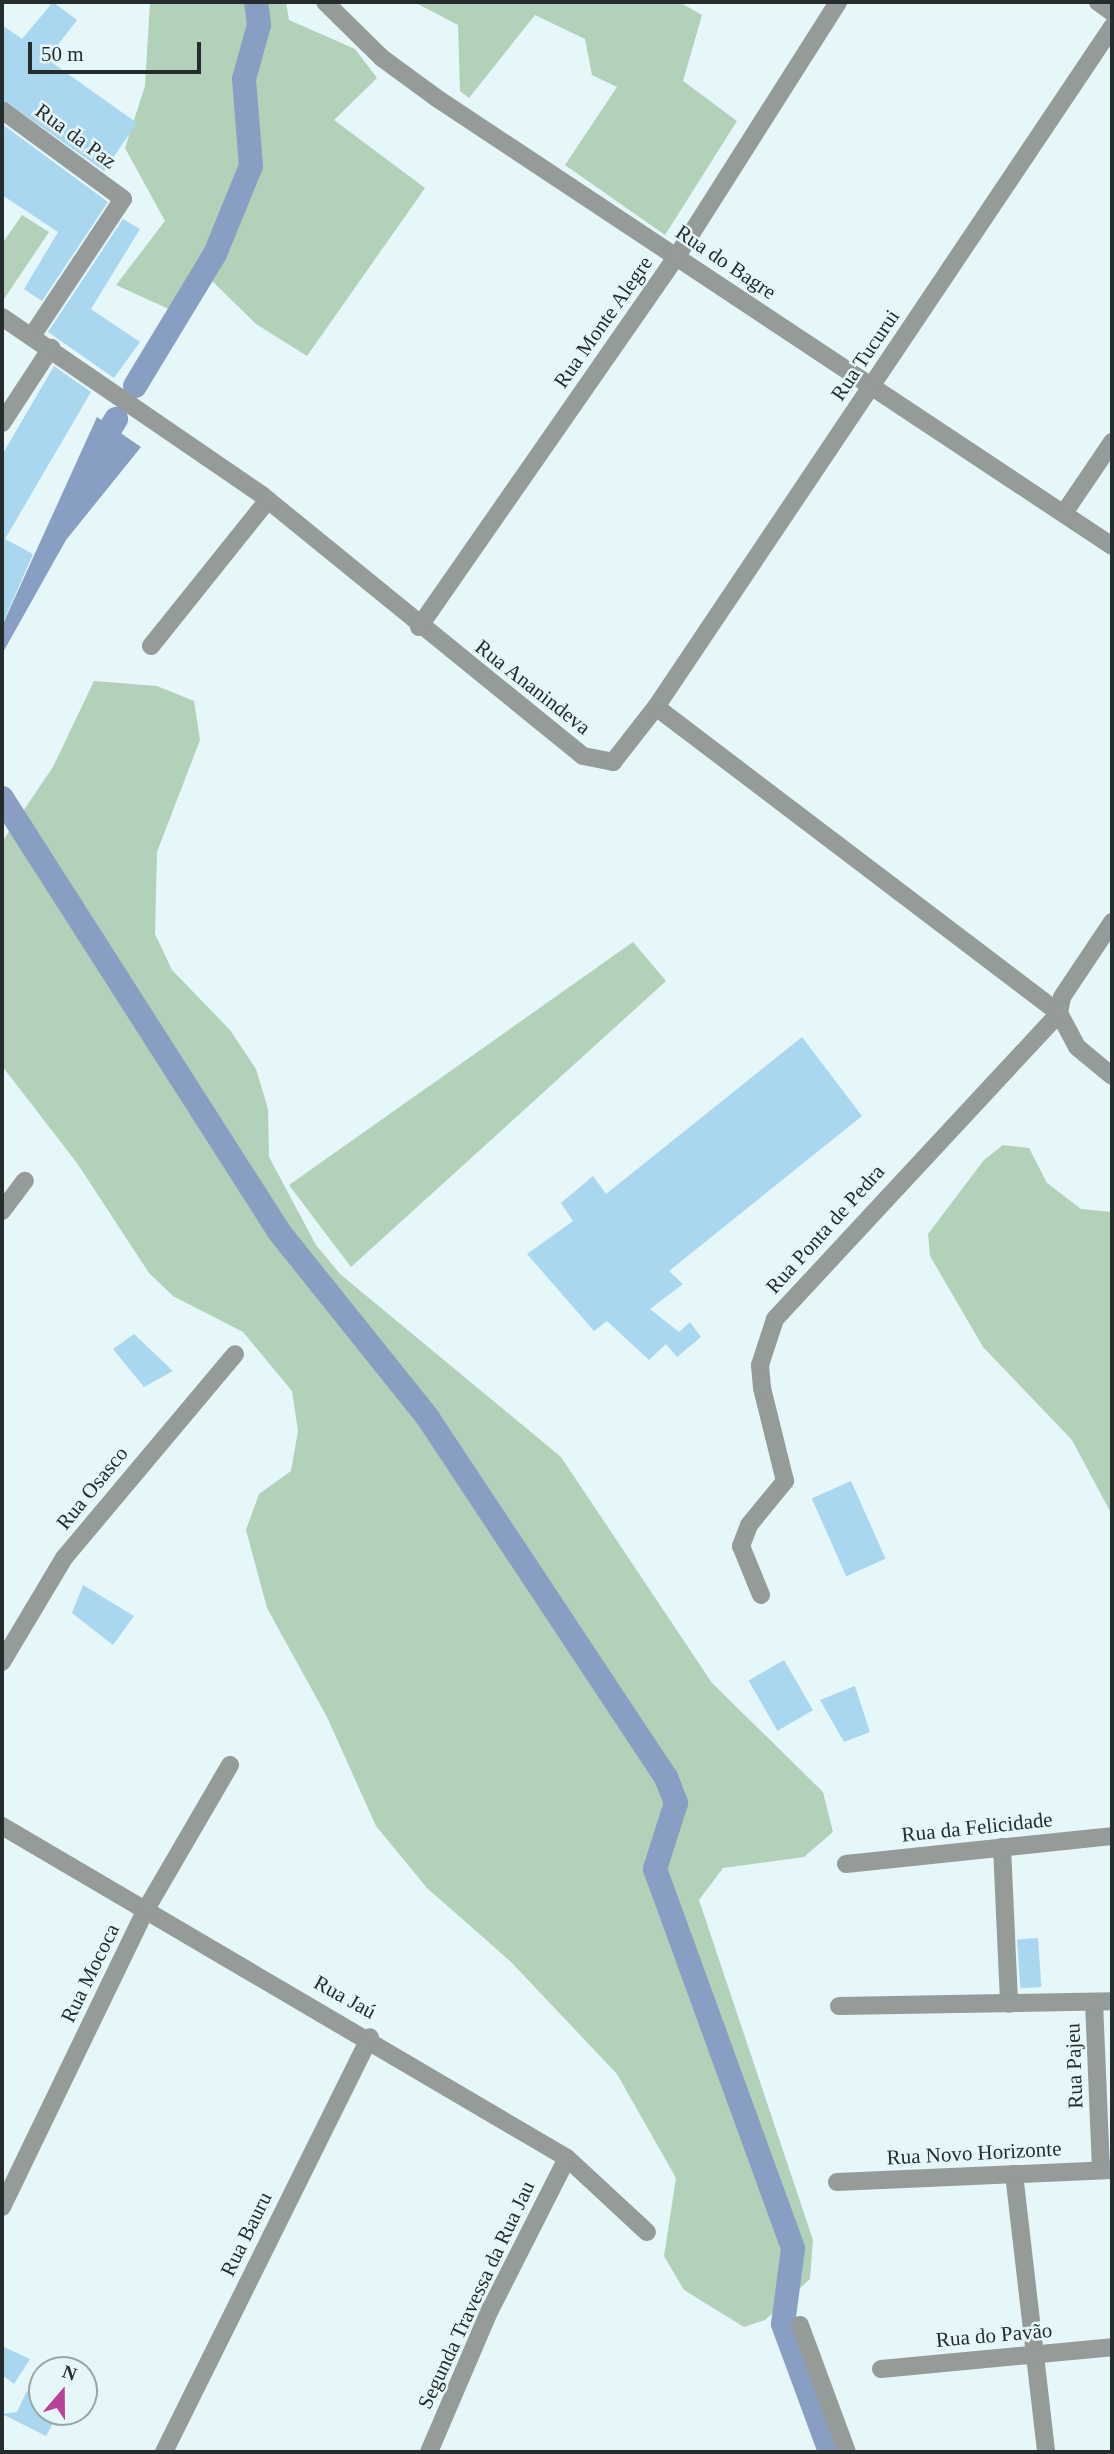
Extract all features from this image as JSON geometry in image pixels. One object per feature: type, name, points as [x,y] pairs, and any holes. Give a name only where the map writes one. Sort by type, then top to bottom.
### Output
[{"type":"street","name":"Rua do Bagre","points":[[325,2],[382,58],[435,97],[1112,546]]},
{"type":"street","name":"Rua Monte Alegre","points":[[419,627],[677,256],[838,2]]},
{"type":"street","points":[[1098,2],[1112,12]]},
{"type":"street","name":"Rua Tucurui","points":[[656,708],[1112,27]]},
{"type":"street","name":"Rua da Paz","points":[[2,110],[123,199],[32,335]]},
{"type":"street","name":"Rua Ananindeva","points":[[2,317],[51,348],[268,500],[419,627],[599,763],[624,753],[656,708]]},
{"type":"street","points":[[2,423],[51,348]]},
{"type":"street","points":[[1064,513],[1112,442]]},
{"type":"street","points":[[151,646],[268,500]]},
{"type":"street","points":[[656,708],[1059,1013],[1077,1047],[1112,1076]]},
{"type":"street","points":[[1059,1013],[1062,997],[1112,922]]},
{"type":"street","name":"Rua Ponta de Pedra","points":[[761,1595],[741,1546],[749,1525],[785,1480],[762,1388],[760,1366],[775,1320],[1059,1013]]},
{"type":"street","points":[[2,1211],[25,1181]]},
{"type":"street","name":"Rua Osasco","points":[[2,1662],[64,1558],[235,1354]]},
{"type":"street","name":"Rua Mococa","points":[[2,2207],[145,1911],[230,1765]]},
{"type":"street","name":"Rua Jaú","points":[[2,1826],[145,1911],[369,2037],[567,2158],[647,2232]]},
{"type":"street","name":"Rua da Felicidade","points":[[846,1864],[1112,1836]]},
{"type":"street","points":[[1002,1847],[1009,2004]]},
{"type":"street","points":[[839,2006],[1103,2001]]},
{"type":"street","name":"Rua Pajeu","points":[[1103,2001],[1107,2170]]},
{"type":"street","name":"Rua Bauru","points":[[164,2452],[369,2037]]},
{"type":"street","name":"Segunda Travessa da Rua Jau","points":[[429,2452],[489,2310],[567,2158]]},
{"type":"street","name":"Rua Novo Horizonte","points":[[837,2182],[1107,2170]]},
{"type":"street","points":[[1014,2174],[1046,2452]]},
{"type":"street","points":[[800,2325],[847,2452]]},
{"type":"street","name":"Rua do Pavão","points":[[881,2369],[1112,2347]]},
{"type":"green space","points":[[150,2],[286,2],[289,20],[355,49],[377,78],[334,120],[425,188],[307,356],[256,324],[197,266],[171,310],[116,285],[165,221],[125,148],[145,86]]},
{"type":"green space","points":[[414,2],[679,2],[702,15],[683,81],[737,121],[665,235],[565,165],[617,87],[592,75],[585,39],[535,15],[469,98],[460,91],[458,25]]},
{"type":"green space","points":[[22,215],[49,232],[2,302],[2,244]]},
{"type":"green space","points":[[94,681],[157,686],[194,701],[200,740],[157,852],[155,934],[172,970],[230,1030],[256,1069],[268,1109],[269,1157],[316,1245],[340,1274],[561,1457],[712,1683],[823,1792],[833,1832],[804,1857],[723,1868],[699,1900],[813,2240],[810,2279],[765,2320],[744,2327],[684,2290],[664,2256],[676,2178],[617,2074],[511,1962],[427,1888],[376,1826],[327,1717],[267,1608],[246,1530],[259,1494],[291,1471],[298,1431],[292,1391],[243,1332],[173,1296],[149,1273],[77,1163],[2,1066],[2,842],[53,767]]},
{"type":"green space","points":[[633,942],[666,981],[351,1267],[289,1185]]},
{"type":"green space","points":[[1003,1145],[1029,1148],[1047,1183],[1081,1209],[1112,1212],[1112,1515],[1072,1440],[983,1347],[930,1256],[928,1234],[984,1160]]},
{"type":"water","points":[[97,417],[141,447],[66,540],[2,654],[2,626]]},
{"type":"building","points":[[53,2],[77,20],[47,59],[137,123],[104,171],[2,99],[2,25],[22,39]]},
{"type":"building","points":[[2,124],[108,202],[42,301],[24,289],[58,232],[2,195]]},
{"type":"building","points":[[123,219],[140,229],[91,309],[140,342],[114,378],[48,332]]},
{"type":"building","points":[[54,366],[91,392],[5,539],[33,554],[2,625],[2,455]]},
{"type":"building","points":[[802,1037],[862,1116],[669,1271],[683,1284],[650,1309],[679,1332],[690,1322],[701,1337],[677,1357],[666,1344],[649,1360],[607,1321],[594,1331],[527,1254],[573,1221],[561,1203],[593,1176],[606,1194]]},
{"type":"building","points":[[134,1334],[173,1371],[144,1387],[113,1349]]},
{"type":"building","points":[[851,1481],[886,1559],[846,1576],[812,1498]]},
{"type":"building","points":[[83,1585],[134,1616],[113,1645],[72,1613]]},
{"type":"building","points":[[784,1660],[813,1710],[777,1731],[748,1680]]},
{"type":"building","points":[[855,1686],[870,1732],[844,1742],[820,1700]]},
{"type":"building","points":[[1038,1938],[1041,1987],[1020,1988],[1017,1939]]},
{"type":"building","points":[[2,2346],[28,2358],[14,2384],[2,2375]]},
{"type":"building","points":[[27,2391],[28,2426],[51,2426],[46,2436],[2,2414],[17,2412]]},
{"type":"waterway","points":[[135,386],[215,254],[251,166],[244,79],[259,25],[256,2]]},
{"type":"waterway","points":[[95,454],[116,419]]},
{"type":"waterway","points":[[2,798],[280,1233],[428,1418],[666,1777],[676,1803],[655,1869],[793,2249],[783,2324],[830,2452]]}]
